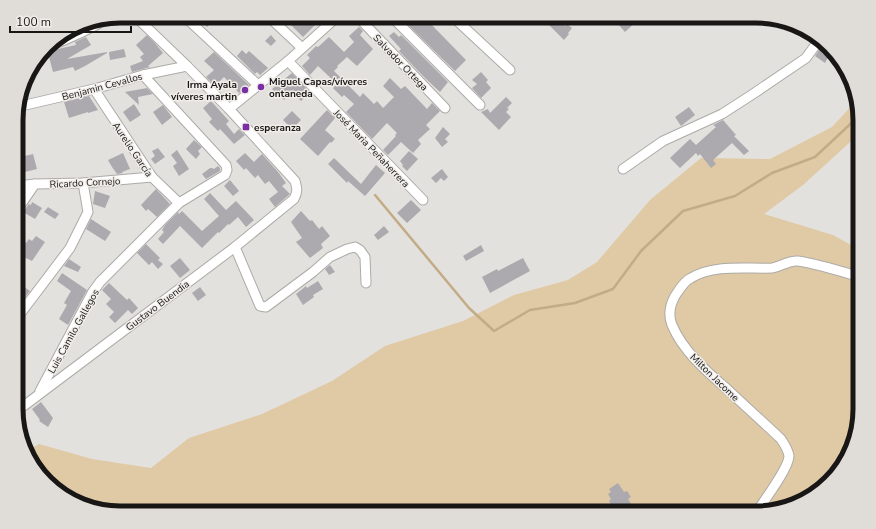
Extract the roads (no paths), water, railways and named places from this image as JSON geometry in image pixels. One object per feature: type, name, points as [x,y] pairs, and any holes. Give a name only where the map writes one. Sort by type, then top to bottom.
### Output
[{"type":"street","points":[[142,23],[229,109],[288,61],[330,23]]},
{"type":"street","points":[[192,23],[258,85]]},
{"type":"street","points":[[275,23],[302,48]]},
{"type":"street","name":"Salvador Ortega","points":[[364,23],[445,108]]},
{"type":"street","points":[[398,23],[480,105]]},
{"type":"street","points":[[460,23],[510,70]]},
{"type":"street","points":[[65,40],[92,27]]},
{"type":"street","points":[[623,169],[663,141],[722,114],[753,94],[806,58],[816,44]]},
{"type":"street","name":"José Maria Peñaherrera","points":[[288,61],[423,200]]},
{"type":"street","name":"Benjamin Cevallos","points":[[24,105],[94,89],[144,75],[187,66]]},
{"type":"street","name":"Luis Camilo Gallegos","points":[[38,395],[92,293],[100,282],[179,203],[225,175],[228,170],[226,165],[144,75]]},
{"type":"street","name":"Aurelio García","points":[[94,89],[152,177],[179,203]]},
{"type":"street","name":"Gustavo Buendia","points":[[23,406],[235,246],[294,198],[297,190],[295,181],[229,109]]},
{"type":"street","name":"Ricardo Cornejo","points":[[23,185],[83,183],[152,177]]},
{"type":"street","points":[[23,310],[70,248],[88,212],[83,183]]},
{"type":"street","points":[[23,201],[35,184]]},
{"type":"street","points":[[235,246],[260,306],[266,307],[281,297],[330,257],[355,247],[360,250],[365,257],[366,282]]},
{"type":"street","name":"Milton Jacome","points":[[761,506],[775,486],[786,466],[789,457],[788,450],[781,439],[705,370],[689,352],[679,338],[672,324],[670,312],[672,302],[680,289],[690,278],[709,270],[774,268],[796,261],[853,275]]},
{"type":"waterway","points":[[375,195],[469,308],[494,331],[530,310],[575,303],[613,289],[641,251],[683,211],[735,196],[772,173],[815,157],[853,122]]},
{"type":"place","name":"Miguel Capas/víveres ontaneda","points":[[261,87]]},
{"type":"place","name":"Irma Ayala víveres martin","points":[[245,90]]},
{"type":"place","name":"esperanza","points":[[246,127]]}]
